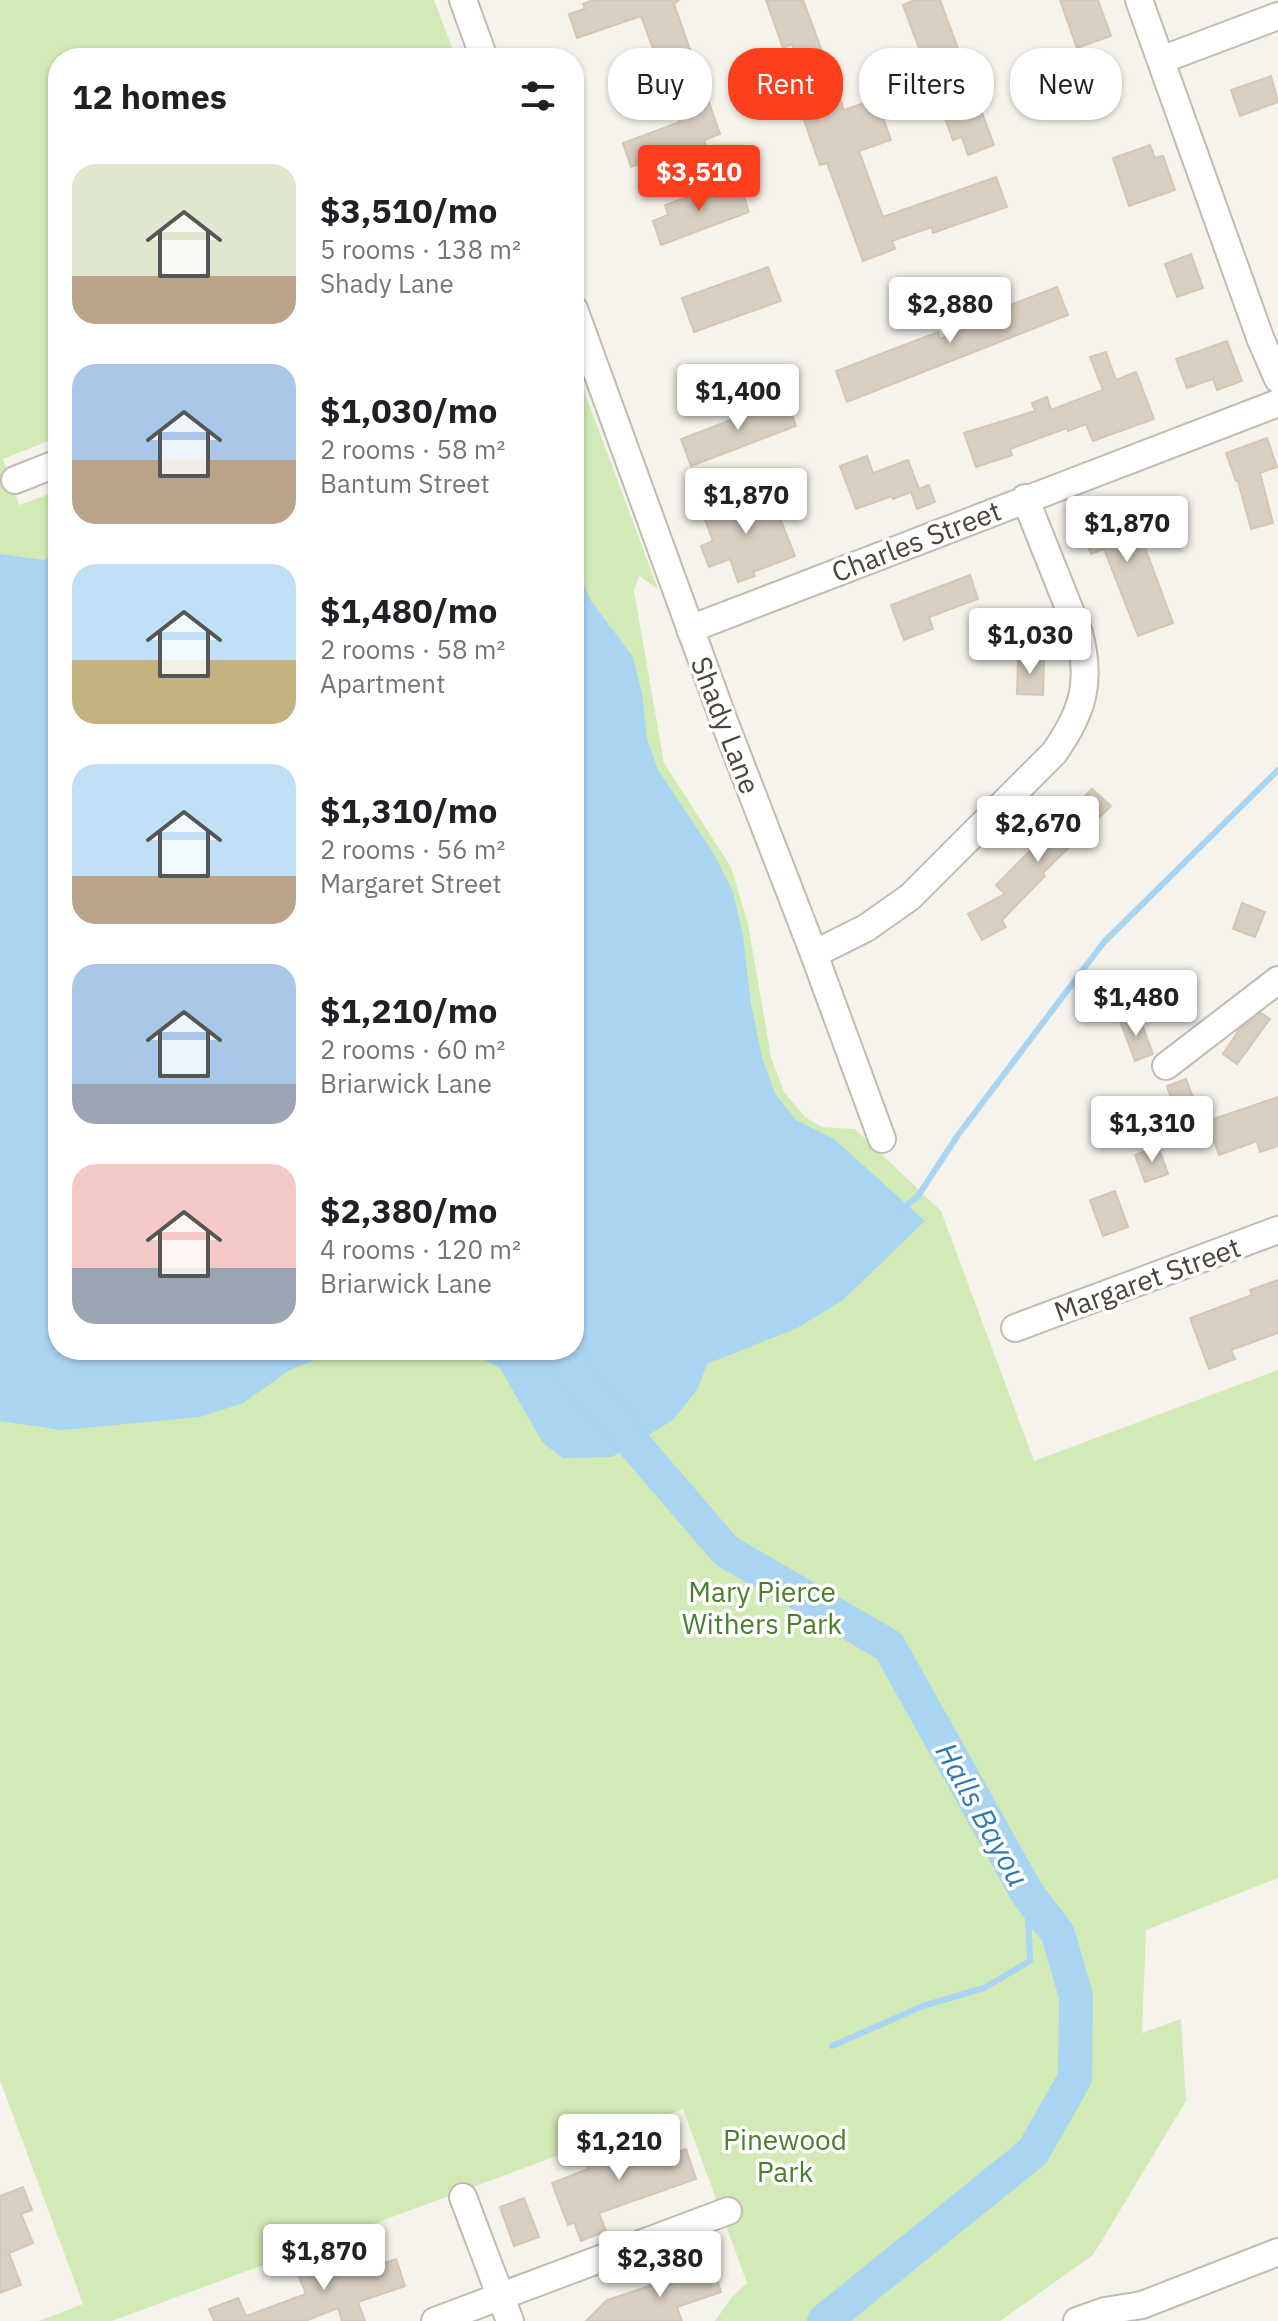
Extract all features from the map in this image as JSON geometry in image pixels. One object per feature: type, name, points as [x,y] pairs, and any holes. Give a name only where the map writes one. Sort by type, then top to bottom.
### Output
[{"type":"street","points":[[463,0],[480,48]]},
{"type":"street","points":[[1139,0],[1269,336],[1278,379]]},
{"type":"street","points":[[1161,60],[1278,16]]},
{"type":"street","name":"Shady Lane","points":[[584,337],[690,629],[882,1139]]},
{"type":"street","name":"Charles Street","points":[[690,629],[1278,403]]},
{"type":"street","points":[[15,480],[48,467]]},
{"type":"street","points":[[814,954],[877,921],[921,888],[1054,753],[1073,727],[1082,702],[1085,654],[1025,498]]},
{"type":"street","points":[[1166,1066],[1278,980]]},
{"type":"street","name":"Margaret Street","points":[[1015,1328],[1278,1230]]},
{"type":"street","points":[[463,2197],[506,2309]]},
{"type":"street","points":[[435,2321],[506,2309],[728,2211]]},
{"type":"street","points":[[1077,2321],[1105,2311],[1145,2313],[1278,2252]]},
{"type":"green space","points":[[0,0],[434,0],[452,48],[48,48],[48,441],[3,459],[19,505],[48,495],[48,1360],[584,1360],[584,391],[658,589],[639,576],[634,591],[664,763],[731,867],[748,924],[771,1057],[784,1092],[805,1117],[822,1127],[855,1129],[941,1211],[1034,1461],[1278,1370],[1278,1878],[1146,1930],[1142,2033],[1181,2019],[1186,2101],[1093,2255],[1000,2321],[715,2321],[732,2297],[747,2283],[683,2109],[112,2321],[39,2321],[83,2304],[0,2080]]},
{"type":"water","points":[[0,554],[48,558],[48,1360],[315,1360],[288,1371],[243,1403],[200,1417],[62,1430],[0,1421]]},
{"type":"water","points":[[584,585],[591,601],[633,657],[642,694],[647,739],[658,770],[714,854],[733,892],[762,1057],[775,1094],[796,1120],[834,1139],[925,1221],[843,1300],[797,1328],[707,1364],[697,1390],[673,1420],[612,1457],[563,1458],[543,1443],[500,1368],[484,1360],[584,1360]]},
{"type":"building","points":[[593,0],[679,0],[674,4],[690,48],[653,48],[641,16],[577,38],[569,14],[585,9],[583,4]]},
{"type":"building","points":[[766,0],[803,0],[821,48],[793,48],[792,44],[783,48]]},
{"type":"building","points":[[915,0],[940,0],[958,48],[919,48],[903,5]]},
{"type":"building","points":[[1060,0],[1098,0],[1111,36],[1077,48]]},
{"type":"building","points":[[1271,76],[1278,102],[1240,116],[1231,90]]},
{"type":"building","points":[[859,105],[859,120],[884,120],[891,140],[859,151],[883,217],[996,177],[1007,207],[933,233],[932,227],[892,241],[895,249],[863,261],[827,163],[820,165],[804,120],[843,120],[843,107],[844,110]]},
{"type":"building","points":[[712,111],[720,134],[704,140],[708,151],[653,171],[649,160],[631,167],[623,143],[680,122],[712,120]]},
{"type":"building","points":[[946,120],[985,120],[994,145],[968,155],[962,137],[953,140]]},
{"type":"building","points":[[1150,145],[1155,158],[1163,156],[1175,190],[1129,206],[1113,158]]},
{"type":"building","points":[[718,186],[721,195],[741,188],[749,212],[661,245],[653,221],[668,215],[665,205]]},
{"type":"building","points":[[1191,254],[1203,288],[1177,297],[1165,264]]},
{"type":"building","points":[[768,267],[781,301],[694,332],[682,298]]},
{"type":"building","points":[[1057,287],[1068,315],[847,402],[836,371],[938,332],[940,339],[969,328],[967,322]]},
{"type":"building","points":[[1227,341],[1242,381],[1217,390],[1213,379],[1187,388],[1176,359]]},
{"type":"building","points":[[1106,352],[1116,380],[1136,372],[1154,419],[1093,441],[1086,424],[1068,431],[1067,428],[1010,449],[1012,455],[976,467],[964,433],[1035,411],[1032,403],[1047,397],[1051,410],[1103,390],[1090,357]]},
{"type":"building","points":[[786,399],[796,426],[691,466],[681,439]]},
{"type":"building","points":[[1267,438],[1277,467],[1260,473],[1273,523],[1251,529],[1238,481],[1226,453]]},
{"type":"building","points":[[867,456],[873,473],[908,460],[919,489],[929,485],[935,502],[917,509],[911,492],[856,509],[840,466]]},
{"type":"building","points":[[770,493],[795,556],[753,572],[755,576],[738,582],[730,559],[709,567],[701,546],[713,541],[701,509],[726,500],[730,508]]},
{"type":"building","points":[[1112,501],[1118,515],[1131,510],[1173,623],[1138,636],[1104,549],[1091,554],[1075,516]]},
{"type":"building","points":[[970,575],[978,599],[929,617],[933,629],[904,640],[891,605]]},
{"type":"building","points":[[1018,657],[1044,658],[1043,695],[1017,694]]},
{"type":"building","points":[[1092,789],[1111,806],[1043,873],[1045,876],[1002,920],[1006,927],[982,940],[968,914],[1005,894],[996,885]]},
{"type":"building","points":[[1242,903],[1265,912],[1255,937],[1233,929]]},
{"type":"building","points":[[1261,1013],[1270,1019],[1237,1064],[1223,1054],[1239,1030]]},
{"type":"building","points":[[1138,1014],[1153,1054],[1135,1061],[1120,1021]]},
{"type":"building","points":[[1186,1079],[1197,1108],[1177,1115],[1167,1086]]},
{"type":"building","points":[[1278,1097],[1278,1146],[1260,1152],[1257,1141],[1219,1155],[1207,1121]]},
{"type":"building","points":[[1127,1102],[1138,1132],[1115,1140],[1105,1110]]},
{"type":"building","points":[[1158,1146],[1168,1174],[1145,1182],[1135,1155]]},
{"type":"building","points":[[1115,1191],[1128,1227],[1103,1236],[1090,1200]]},
{"type":"building","points":[[1278,1280],[1278,1333],[1231,1350],[1235,1359],[1209,1369],[1190,1318],[1252,1295],[1250,1290]]},
{"type":"building","points":[[655,2126],[666,2156],[686,2149],[696,2179],[599,2213],[606,2231],[581,2241],[574,2222],[568,2225],[552,2183],[588,2169],[580,2149],[602,2141],[614,2173],[643,2164],[633,2135]]},
{"type":"building","points":[[23,2187],[32,2210],[21,2214],[33,2243],[9,2253],[21,2285],[0,2293],[0,2196]]},
{"type":"building","points":[[524,2198],[539,2237],[514,2246],[500,2207]]},
{"type":"building","points":[[340,2243],[352,2274],[396,2259],[405,2286],[358,2302],[365,2321],[342,2321],[338,2308],[305,2321],[214,2321],[209,2309],[238,2298],[246,2316],[306,2294],[296,2269],[328,2257],[325,2249]]},
{"type":"building","points":[[712,2265],[721,2292],[677,2307],[682,2321],[586,2321],[607,2300]]},
{"type":"waterway","points":[[902,1209],[918,1196],[958,1135],[1104,942],[1278,770]]},
{"type":"waterway","name":"Halls Bayou","points":[[565,1360],[726,1551],[889,1646],[1027,1893],[1058,1934],[1076,1996],[1075,2078],[1033,2152],[824,2321]]},
{"type":"waterway","points":[[832,2046],[923,2006],[984,1988],[1030,1961],[1027,1893]]},
{"type":"park label","name":"Mary Pierce Withers Park","points":[[762,1607]]},
{"type":"park label","name":"Pinewood Park","points":[[785,2155]]}]
